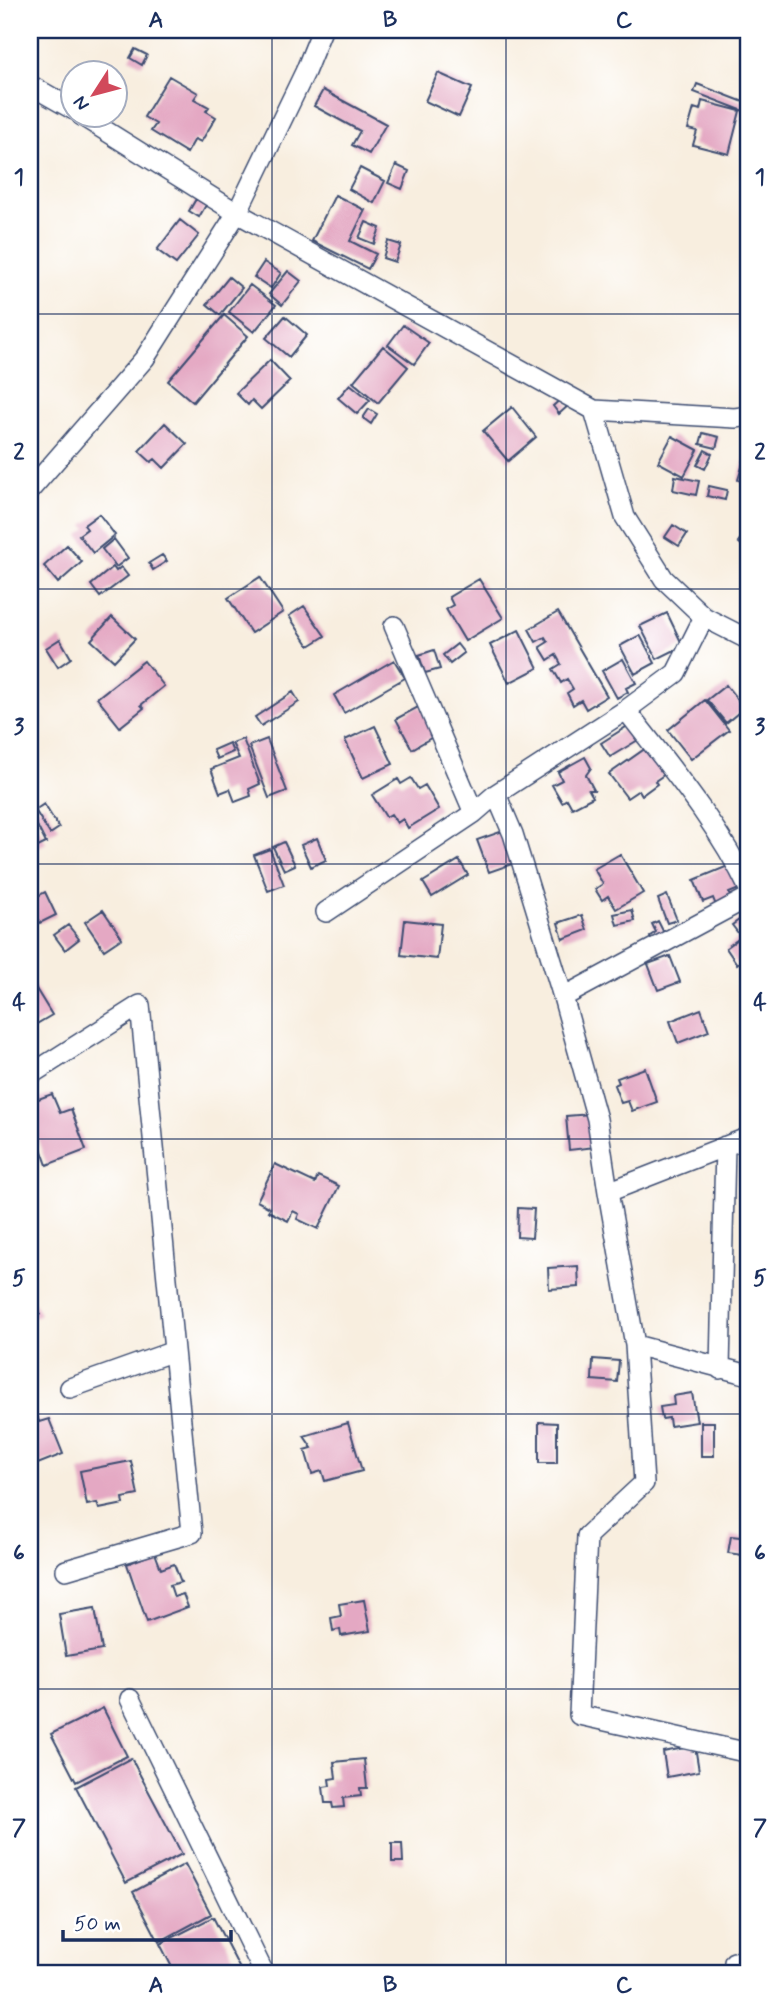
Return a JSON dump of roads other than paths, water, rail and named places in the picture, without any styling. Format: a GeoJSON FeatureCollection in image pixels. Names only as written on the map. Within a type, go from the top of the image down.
{"type":"FeatureCollection","features":[{"type":"Feature","properties":{"kind":"street"},"geometry":{"type":"LineString","coordinates":[[30,490],[145,358],[237,213],[305,72],[322,30]]}},
{"type":"Feature","properties":{"kind":"street"},"geometry":{"type":"LineString","coordinates":[[30,85],[60,102]]}},
{"type":"Feature","properties":{"kind":"street"},"geometry":{"type":"LineString","coordinates":[[104,130],[237,213],[594,410],[734,418],[749,416]]}},
{"type":"Feature","properties":{"kind":"street"},"geometry":{"type":"LineString","coordinates":[[594,410],[625,517],[664,579],[704,617],[749,640]]}},
{"type":"Feature","properties":{"kind":"street"},"geometry":{"type":"LineString","coordinates":[[326,912],[474,813],[496,794],[626,710],[676,673],[704,617]]}},
{"type":"Feature","properties":{"kind":"street"},"geometry":{"type":"LineString","coordinates":[[394,626],[474,813]]}},
{"type":"Feature","properties":{"kind":"street"},"geometry":{"type":"LineString","coordinates":[[626,710],[707,818],[738,866],[749,889]]}},
{"type":"Feature","properties":{"kind":"street"},"geometry":{"type":"LineString","coordinates":[[496,794],[513,834],[564,997],[597,1119],[635,1345],[644,1483],[587,1536],[579,1715],[749,1753]]}},
{"type":"Feature","properties":{"kind":"street"},"geometry":{"type":"LineString","coordinates":[[564,997],[749,897]]}},
{"type":"Feature","properties":{"kind":"street"},"geometry":{"type":"LineString","coordinates":[[30,1075],[140,1005],[192,1533],[66,1570]]}},
{"type":"Feature","properties":{"kind":"street"},"geometry":{"type":"LineString","coordinates":[[608,1192],[749,1137]]}},
{"type":"Feature","properties":{"kind":"street"},"geometry":{"type":"LineString","coordinates":[[720,1369],[724,1146]]}},
{"type":"Feature","properties":{"kind":"street"},"geometry":{"type":"LineString","coordinates":[[635,1345],[749,1376]]}},
{"type":"Feature","properties":{"kind":"street"},"geometry":{"type":"LineString","coordinates":[[69,1388],[174,1351]]}},
{"type":"Feature","properties":{"kind":"street"},"geometry":{"type":"LineString","coordinates":[[130,1699],[264,1973]]}}]}
